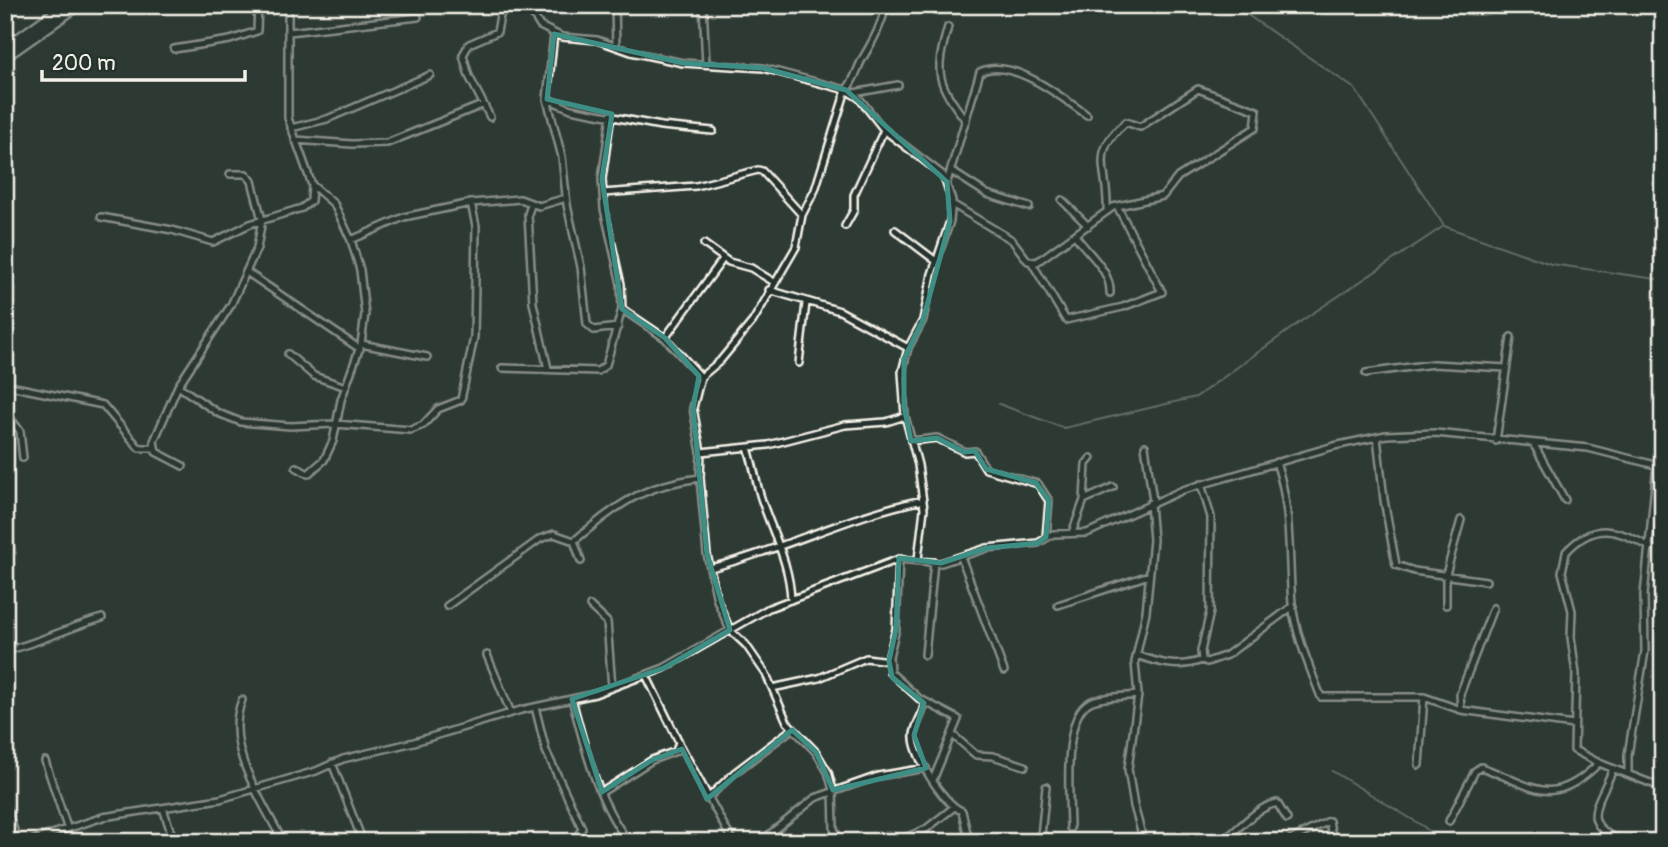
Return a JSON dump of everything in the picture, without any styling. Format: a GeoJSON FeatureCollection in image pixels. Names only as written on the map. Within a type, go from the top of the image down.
{"type":"FeatureCollection","features":[{"type":"Feature","properties":{"kind":"main road"},"geometry":{"type":"LineString","coordinates":[[5,47],[65,5]]}},
{"type":"Feature","properties":{"kind":"main road"},"geometry":{"type":"LineString","coordinates":[[5,57],[79,5]]}},
{"type":"Feature","properties":{"kind":"street"},"geometry":{"type":"LineString","coordinates":[[174,49],[230,40],[257,31],[258,5]]}},
{"type":"Feature","properties":{"kind":"street"},"geometry":{"type":"LineString","coordinates":[[288,5],[288,105],[291,128],[313,186],[334,204],[351,240],[364,296],[365,328],[335,424],[333,441],[324,460],[308,474],[296,467]]}},
{"type":"Feature","properties":{"kind":"street"},"geometry":{"type":"LineString","coordinates":[[490,117],[482,105],[463,55],[469,44],[497,32],[502,5]]}},
{"type":"Feature","properties":{"kind":"street"},"geometry":{"type":"LineString","coordinates":[[527,5],[540,26],[554,34],[670,60],[763,68],[854,93],[884,130],[935,166],[947,182],[952,204],[945,238],[936,261],[923,320],[908,348],[902,372],[905,416],[923,500],[918,559]]}},
{"type":"Feature","properties":{"kind":"street"},"geometry":{"type":"LineString","coordinates":[[615,5],[616,47]]}},
{"type":"Feature","properties":{"kind":"street"},"geometry":{"type":"LineString","coordinates":[[703,5],[706,64]]}},
{"type":"Feature","properties":{"kind":"street"},"geometry":{"type":"LineString","coordinates":[[839,842],[834,829],[834,790],[828,772],[816,752],[792,729],[772,688],[746,645],[730,630],[715,594],[699,478],[701,453],[693,408],[701,377],[720,361],[753,321],[796,247],[802,215],[815,190],[846,90],[855,79],[864,55],[873,44],[886,5]]}},
{"type":"Feature","properties":{"kind":"street"},"geometry":{"type":"LineString","coordinates":[[289,32],[418,17]]}},
{"type":"Feature","properties":{"kind":"street"},"geometry":{"type":"LineString","coordinates":[[948,27],[938,72],[948,99],[966,121]]}},
{"type":"Feature","properties":{"kind":"street"},"geometry":{"type":"LineString","coordinates":[[554,34],[548,99],[562,157],[566,198],[581,267],[587,324],[594,330],[618,327]]}},
{"type":"Feature","properties":{"kind":"street"},"geometry":{"type":"LineString","coordinates":[[947,182],[980,72],[992,66],[1010,69],[1050,89],[1087,115]]}},
{"type":"Feature","properties":{"kind":"street"},"geometry":{"type":"LineString","coordinates":[[291,128],[327,118],[430,75]]}},
{"type":"Feature","properties":{"kind":"street"},"geometry":{"type":"LineString","coordinates":[[854,93],[898,85]]}},
{"type":"Feature","properties":{"kind":"street"},"geometry":{"type":"LineString","coordinates":[[1031,263],[1107,211],[1117,206],[1163,196],[1178,177],[1255,128],[1257,111],[1198,89],[1140,127],[1126,122],[1109,137],[1102,152],[1107,211]]}},
{"type":"Feature","properties":{"kind":"street"},"geometry":{"type":"LineString","coordinates":[[548,99],[571,108],[661,125],[713,131]]}},
{"type":"Feature","properties":{"kind":"street"},"geometry":{"type":"LineString","coordinates":[[295,140],[352,144],[387,143],[482,105]]}},
{"type":"Feature","properties":{"kind":"street"},"geometry":{"type":"LineString","coordinates":[[502,368],[601,370],[622,309],[621,284],[603,192],[611,115]]}},
{"type":"Feature","properties":{"kind":"street"},"geometry":{"type":"LineString","coordinates":[[845,226],[854,210],[854,195],[884,130]]}},
{"type":"Feature","properties":{"kind":"street"},"geometry":{"type":"LineString","coordinates":[[603,192],[696,186],[758,170],[762,171],[802,215]]}},
{"type":"Feature","properties":{"kind":"street"},"geometry":{"type":"LineString","coordinates":[[951,172],[987,194],[1028,207]]}},
{"type":"Feature","properties":{"kind":"street"},"geometry":{"type":"LineString","coordinates":[[153,448],[178,386],[248,274],[262,220],[249,176],[230,174]]}},
{"type":"Feature","properties":{"kind":"street"},"geometry":{"type":"LineString","coordinates":[[101,217],[172,230],[213,242],[262,220],[308,204],[313,186]]}},
{"type":"Feature","properties":{"kind":"street"},"geometry":{"type":"LineString","coordinates":[[351,240],[404,217],[471,203],[520,199],[531,205],[566,198]]}},
{"type":"Feature","properties":{"kind":"street"},"geometry":{"type":"LineString","coordinates":[[1062,200],[1088,226]]}},
{"type":"Feature","properties":{"kind":"street"},"geometry":{"type":"LineString","coordinates":[[178,386],[218,413],[241,422],[290,426],[335,424],[411,430],[423,425],[438,409],[463,398],[474,337],[476,226],[471,203]]}},
{"type":"Feature","properties":{"kind":"street"},"geometry":{"type":"LineString","coordinates":[[952,204],[1012,240],[1031,263],[1066,320],[1123,307],[1161,292],[1117,206]]}},
{"type":"Feature","properties":{"kind":"street"},"geometry":{"type":"LineString","coordinates":[[531,205],[528,214],[531,290],[548,369]]}},
{"type":"Feature","properties":{"kind":"street"},"geometry":{"type":"LineString","coordinates":[[895,230],[936,261]]}},
{"type":"Feature","properties":{"kind":"street"},"geometry":{"type":"LineString","coordinates":[[1075,235],[1103,270],[1109,281],[1110,293]]}},
{"type":"Feature","properties":{"kind":"street"},"geometry":{"type":"LineString","coordinates":[[705,244],[723,259],[751,268],[774,282]]}},
{"type":"Feature","properties":{"kind":"street"},"geometry":{"type":"LineString","coordinates":[[665,338],[723,259]]}},
{"type":"Feature","properties":{"kind":"street"},"geometry":{"type":"LineString","coordinates":[[248,274],[360,347],[428,357]]}},
{"type":"Feature","properties":{"kind":"street"},"geometry":{"type":"LineString","coordinates":[[769,290],[837,310],[908,348]]}},
{"type":"Feature","properties":{"kind":"street"},"geometry":{"type":"LineString","coordinates":[[799,363],[806,303]]}},
{"type":"Feature","properties":{"kind":"street"},"geometry":{"type":"LineString","coordinates":[[622,309],[665,338],[701,377]]}},
{"type":"Feature","properties":{"kind":"street"},"geometry":{"type":"LineString","coordinates":[[1496,441],[1511,337]]}},
{"type":"Feature","properties":{"kind":"street"},"geometry":{"type":"LineString","coordinates":[[288,354],[314,376],[346,387]]}},
{"type":"Feature","properties":{"kind":"street"},"geometry":{"type":"LineString","coordinates":[[1366,373],[1433,364],[1506,368]]}},
{"type":"Feature","properties":{"kind":"street"},"geometry":{"type":"LineString","coordinates":[[5,385],[103,405],[139,447],[153,448],[183,466]]}},
{"type":"Feature","properties":{"kind":"street"},"geometry":{"type":"LineString","coordinates":[[5,411],[20,431],[23,458]]}},
{"type":"Feature","properties":{"kind":"street"},"geometry":{"type":"LineString","coordinates":[[701,453],[748,448],[845,425],[886,422],[905,416]]}},
{"type":"Feature","properties":{"kind":"street"},"geometry":{"type":"LineString","coordinates":[[28,842],[66,827],[103,817],[220,799],[511,713],[612,688],[646,676],[791,600],[899,559],[934,562],[987,548],[1038,543],[1045,537],[1087,533],[1151,502],[1276,462],[1377,437],[1435,433],[1588,448],[1660,466],[1644,595],[1645,651],[1628,755],[1628,774]]}},
{"type":"Feature","properties":{"kind":"street"},"geometry":{"type":"LineString","coordinates":[[1377,437],[1386,514],[1396,565],[1414,571],[1486,581]]}},
{"type":"Feature","properties":{"kind":"street"},"geometry":{"type":"LineString","coordinates":[[911,441],[939,438],[965,452],[975,451],[986,469],[1038,484],[1049,501],[1045,537]]}},
{"type":"Feature","properties":{"kind":"street"},"geometry":{"type":"LineString","coordinates":[[1533,443],[1565,500]]}},
{"type":"Feature","properties":{"kind":"street"},"geometry":{"type":"LineString","coordinates":[[1144,842],[1128,769],[1138,695],[1136,654],[1149,575],[1153,527],[1145,446]]}},
{"type":"Feature","properties":{"kind":"street"},"geometry":{"type":"LineString","coordinates":[[748,448],[791,579],[791,600]]}},
{"type":"Feature","properties":{"kind":"street"},"geometry":{"type":"LineString","coordinates":[[1072,533],[1084,500],[1086,464],[1091,458]]}},
{"type":"Feature","properties":{"kind":"street"},"geometry":{"type":"LineString","coordinates":[[1276,462],[1285,487],[1288,510],[1293,606],[1321,697],[1424,696],[1461,710],[1574,725]]}},
{"type":"Feature","properties":{"kind":"street"},"geometry":{"type":"LineString","coordinates":[[574,541],[600,518],[635,495],[653,487],[699,478]]}},
{"type":"Feature","properties":{"kind":"street"},"geometry":{"type":"LineString","coordinates":[[1201,484],[1211,517],[1210,612],[1200,651],[1202,660]]}},
{"type":"Feature","properties":{"kind":"street"},"geometry":{"type":"LineString","coordinates":[[1084,500],[1113,487]]}},
{"type":"Feature","properties":{"kind":"street"},"geometry":{"type":"LineString","coordinates":[[710,568],[780,549],[825,528],[923,500]]}},
{"type":"Feature","properties":{"kind":"street"},"geometry":{"type":"LineString","coordinates":[[1446,605],[1446,574],[1461,520]]}},
{"type":"Feature","properties":{"kind":"street"},"geometry":{"type":"LineString","coordinates":[[1650,547],[1616,531],[1604,531],[1580,539],[1566,552],[1562,572],[1572,611],[1571,637],[1576,674],[1574,750],[1613,769],[1663,788]]}},
{"type":"Feature","properties":{"kind":"street"},"geometry":{"type":"LineString","coordinates":[[447,606],[540,539],[554,534],[574,541]]}},
{"type":"Feature","properties":{"kind":"street"},"geometry":{"type":"LineString","coordinates":[[574,541],[581,561]]}},
{"type":"Feature","properties":{"kind":"street"},"geometry":{"type":"LineString","coordinates":[[961,557],[1004,671]]}},
{"type":"Feature","properties":{"kind":"street"},"geometry":{"type":"LineString","coordinates":[[899,559],[896,629],[889,662],[892,677],[922,700],[958,719],[954,736],[933,780]]}},
{"type":"Feature","properties":{"kind":"street"},"geometry":{"type":"LineString","coordinates":[[925,655],[934,562]]}},
{"type":"Feature","properties":{"kind":"street"},"geometry":{"type":"LineString","coordinates":[[1058,605],[1149,575]]}},
{"type":"Feature","properties":{"kind":"street"},"geometry":{"type":"LineString","coordinates":[[590,606],[607,622],[612,688]]}},
{"type":"Feature","properties":{"kind":"street"},"geometry":{"type":"LineString","coordinates":[[1136,654],[1167,665],[1187,665],[1202,660],[1207,662],[1227,655],[1293,606]]}},
{"type":"Feature","properties":{"kind":"street"},"geometry":{"type":"LineString","coordinates":[[1461,710],[1460,694],[1493,608]]}},
{"type":"Feature","properties":{"kind":"street"},"geometry":{"type":"LineString","coordinates":[[5,651],[37,643],[74,626],[102,618]]}},
{"type":"Feature","properties":{"kind":"street"},"geometry":{"type":"LineString","coordinates":[[487,655],[511,713]]}},
{"type":"Feature","properties":{"kind":"street"},"geometry":{"type":"LineString","coordinates":[[772,688],[819,678],[866,657],[889,662]]}},
{"type":"Feature","properties":{"kind":"street"},"geometry":{"type":"LineString","coordinates":[[646,676],[708,799],[733,842]]}},
{"type":"Feature","properties":{"kind":"street"},"geometry":{"type":"LineString","coordinates":[[1070,828],[1067,768],[1082,707],[1091,701],[1138,695]]}},
{"type":"Feature","properties":{"kind":"street"},"geometry":{"type":"LineString","coordinates":[[1419,765],[1424,696]]}},
{"type":"Feature","properties":{"kind":"street"},"geometry":{"type":"LineString","coordinates":[[242,699],[238,711],[238,745],[255,787],[283,842]]}},
{"type":"Feature","properties":{"kind":"street"},"geometry":{"type":"LineString","coordinates":[[572,699],[601,792],[629,842]]}},
{"type":"Feature","properties":{"kind":"street"},"geometry":{"type":"LineString","coordinates":[[922,700],[924,709],[914,735],[926,768],[953,808],[962,811],[968,837],[973,842]]}},
{"type":"Feature","properties":{"kind":"street"},"geometry":{"type":"LineString","coordinates":[[535,707],[546,751],[582,828],[575,842]]}},
{"type":"Feature","properties":{"kind":"street"},"geometry":{"type":"LineString","coordinates":[[708,799],[734,773],[792,729]]}},
{"type":"Feature","properties":{"kind":"street"},"geometry":{"type":"LineString","coordinates":[[954,736],[976,755],[993,756],[1025,766]]}},
{"type":"Feature","properties":{"kind":"street"},"geometry":{"type":"LineString","coordinates":[[601,792],[643,765],[676,751],[679,742]]}},
{"type":"Feature","properties":{"kind":"street"},"geometry":{"type":"LineString","coordinates":[[45,761],[66,827]]}},
{"type":"Feature","properties":{"kind":"street"},"geometry":{"type":"LineString","coordinates":[[1448,821],[1475,771],[1481,767],[1528,789],[1542,792],[1581,781],[1599,763]]}},
{"type":"Feature","properties":{"kind":"street"},"geometry":{"type":"LineString","coordinates":[[332,764],[363,842]]}},
{"type":"Feature","properties":{"kind":"street"},"geometry":{"type":"LineString","coordinates":[[760,842],[815,798],[878,776],[926,768]]}},
{"type":"Feature","properties":{"kind":"street"},"geometry":{"type":"LineString","coordinates":[[1613,769],[1595,813],[1595,825],[1599,831],[1624,842]]}},
{"type":"Feature","properties":{"kind":"street"},"geometry":{"type":"LineString","coordinates":[[1024,842],[1041,836],[1046,787]]}},
{"type":"Feature","properties":{"kind":"street"},"geometry":{"type":"LineString","coordinates":[[1220,842],[1242,827],[1263,806],[1277,803],[1287,818]]}},
{"type":"Feature","properties":{"kind":"street"},"geometry":{"type":"LineString","coordinates":[[5,804],[18,842]]}},
{"type":"Feature","properties":{"kind":"street"},"geometry":{"type":"LineString","coordinates":[[163,808],[174,842]]}},
{"type":"Feature","properties":{"kind":"street"},"geometry":{"type":"LineString","coordinates":[[895,842],[926,829],[953,808]]}},
{"type":"Feature","properties":{"kind":"street"},"geometry":{"type":"LineString","coordinates":[[1286,842],[1329,821],[1333,842]]}},
{"type":"Feature","properties":{"kind":"street"},"geometry":{"type":"LineString","coordinates":[[45,835],[51,842]]}},
{"type":"Feature","properties":{"kind":"highlighted area"},"geometry":{"type":"Polygon","coordinates":[[[554,34],[683,63],[763,68],[846,90],[947,182],[950,221],[923,320],[904,359],[904,406],[911,441],[937,438],[964,452],[975,451],[986,469],[1036,483],[1049,501],[1046,537],[1038,543],[987,548],[941,563],[899,558],[896,629],[889,661],[892,677],[924,703],[914,735],[926,768],[833,790],[816,752],[792,730],[707,799],[682,749],[652,760],[602,792],[572,699],[664,668],[730,630],[707,554],[693,408],[699,376],[665,338],[622,309],[602,179],[612,114],[547,99],[554,34]]]}},
{"type":"Feature","properties":{"kind":"waterway"},"geometry":{"type":"LineString","coordinates":[[1233,5],[1355,89],[1444,226],[1551,264],[1663,280]]}},
{"type":"Feature","properties":{"kind":"waterway"},"geometry":{"type":"LineString","coordinates":[[999,404],[1064,428],[1196,397],[1307,317],[1444,226]]}},
{"type":"Feature","properties":{"kind":"waterway"},"geometry":{"type":"LineString","coordinates":[[5,499],[16,554]]}},
{"type":"Feature","properties":{"kind":"waterway"},"geometry":{"type":"LineString","coordinates":[[1332,771],[1423,826],[1441,842]]}}]}
